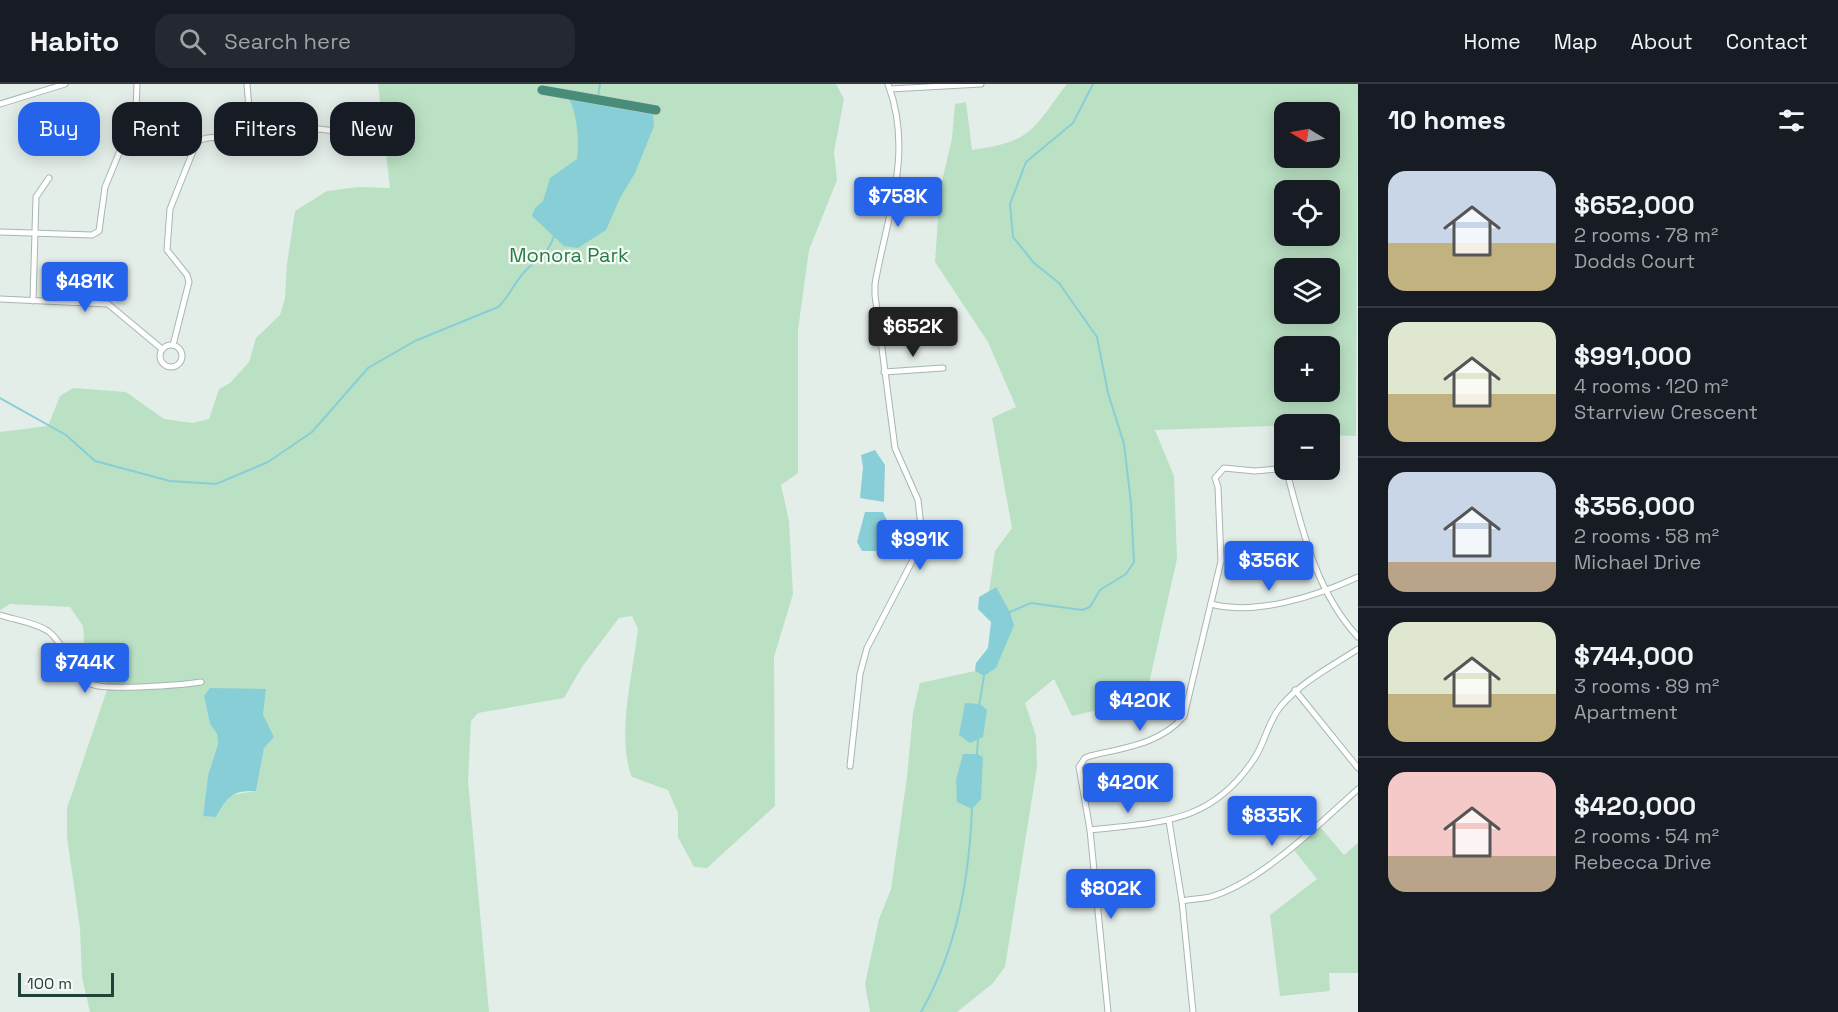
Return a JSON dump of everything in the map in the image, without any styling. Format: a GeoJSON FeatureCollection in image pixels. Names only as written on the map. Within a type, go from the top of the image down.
{"type":"FeatureCollection","features":[{"type":"Feature","properties":{"kind":"highway"},"geometry":{"type":"LineString","coordinates":[[542,90],[656,110]]}},
{"type":"Feature","properties":{"kind":"street"},"geometry":{"type":"LineString","coordinates":[[0,104],[65,84]]}},
{"type":"Feature","properties":{"kind":"street"},"geometry":{"type":"LineString","coordinates":[[0,232],[92,235],[99,231],[105,186],[136,111],[137,84]]}},
{"type":"Feature","properties":{"kind":"street"},"geometry":{"type":"LineString","coordinates":[[247,84],[248,102]]}},
{"type":"Feature","properties":{"kind":"street"},"geometry":{"type":"LineString","coordinates":[[850,766],[860,674],[867,648],[917,552],[921,526],[918,500],[895,448],[874,284],[901,149],[898,118],[889,86],[981,84]]}},
{"type":"Feature","properties":{"kind":"street"},"geometry":{"type":"LineString","coordinates":[[172,345],[189,282],[187,275],[167,248],[172,202],[197,141],[214,139]]}},
{"type":"Feature","properties":{"kind":"street"},"geometry":{"type":"LineString","coordinates":[[33,301],[36,194],[49,178]]}},
{"type":"Feature","properties":{"kind":"street"},"geometry":{"type":"LineString","coordinates":[[0,299],[108,304],[162,349]]}},
{"type":"Feature","properties":{"kind":"street"},"geometry":{"type":"LineString","coordinates":[[162,349],[172,345]]}},
{"type":"Feature","properties":{"kind":"street"},"geometry":{"type":"LineString","coordinates":[[162,349],[160,356],[163,363],[176,366],[182,354],[172,345]]}},
{"type":"Feature","properties":{"kind":"street"},"geometry":{"type":"LineString","coordinates":[[884,372],[944,368]]}},
{"type":"Feature","properties":{"kind":"street"},"geometry":{"type":"LineString","coordinates":[[1108,1012],[1090,830],[1080,764],[1085,758],[1141,743],[1175,727],[1188,704],[1221,561],[1218,487],[1215,478],[1224,468],[1255,471],[1277,469],[1288,476],[1308,545],[1326,592],[1345,623],[1358,637]]}},
{"type":"Feature","properties":{"kind":"street"},"geometry":{"type":"LineString","coordinates":[[1211,604],[1246,609],[1326,592],[1358,577]]}},
{"type":"Feature","properties":{"kind":"street"},"geometry":{"type":"LineString","coordinates":[[0,615],[48,631],[82,677],[91,684],[101,687],[156,687],[201,682]]}},
{"type":"Feature","properties":{"kind":"street"},"geometry":{"type":"LineString","coordinates":[[1090,830],[1169,821],[1194,813],[1230,790],[1256,758],[1279,708],[1295,690],[1358,650]]}},
{"type":"Feature","properties":{"kind":"street"},"geometry":{"type":"LineString","coordinates":[[1295,690],[1358,768]]}},
{"type":"Feature","properties":{"kind":"street"},"geometry":{"type":"LineString","coordinates":[[1182,901],[1211,897],[1261,870],[1298,843],[1358,789]]}},
{"type":"Feature","properties":{"kind":"street"},"geometry":{"type":"LineString","coordinates":[[1169,821],[1182,901],[1193,1012]]}},
{"type":"Feature","properties":{"kind":"green space","name":"Monora Park"},"geometry":{"type":"Polygon","coordinates":[[[378,84],[836,84],[844,99],[834,152],[837,180],[809,250],[798,330],[798,473],[781,485],[789,521],[793,594],[774,657],[775,806],[707,868],[694,867],[678,837],[678,813],[668,790],[632,777],[627,761],[625,743],[627,704],[638,629],[632,616],[619,618],[582,667],[564,698],[478,713],[471,721],[468,780],[489,1012],[90,1012],[82,977],[80,928],[67,837],[67,808],[109,684],[86,671],[83,626],[70,607],[10,604],[0,610],[0,432],[48,426],[60,396],[73,388],[126,392],[164,419],[193,423],[209,419],[219,389],[230,383],[249,362],[256,338],[280,315],[285,298],[287,264],[295,211],[327,191],[359,187],[390,188],[386,156],[415,156],[415,102],[380,102],[378,84]],[[204,696],[210,724],[217,734],[218,744],[208,775],[203,815],[216,817],[230,795],[256,791],[264,747],[274,737],[263,714],[204,696]]]}},
{"type":"Feature","properties":{"kind":"green space"},"geometry":{"type":"Polygon","coordinates":[[[1067,84],[1358,84],[1356,436],[1340,435],[1340,414],[1274,414],[1274,426],[1155,430],[1174,476],[1177,559],[1149,683],[1128,703],[1072,716],[1054,679],[1025,703],[1036,736],[1037,767],[1005,967],[992,984],[957,1012],[870,1012],[865,984],[879,919],[891,889],[907,777],[913,713],[920,683],[975,671],[984,676],[1013,621],[995,587],[989,592],[995,551],[1012,528],[992,418],[1016,407],[988,342],[935,262],[940,190],[952,138],[955,104],[966,102],[972,150],[1007,143],[1019,138],[1037,123],[1067,84]]]}},
{"type":"Feature","properties":{"kind":"green space"},"geometry":{"type":"Polygon","coordinates":[[[1320,827],[1344,855],[1358,843],[1358,973],[1329,973],[1330,991],[1280,996],[1270,915],[1317,879],[1294,850],[1320,827]]]}},
{"type":"Feature","properties":{"kind":"water"},"geometry":{"type":"Polygon","coordinates":[[[568,98],[653,113],[654,126],[635,173],[620,198],[606,230],[578,248],[564,246],[532,216],[535,208],[543,201],[550,178],[577,159],[576,119],[568,98]]]}},
{"type":"Feature","properties":{"kind":"water"},"geometry":{"type":"Polygon","coordinates":[[[875,450],[885,465],[884,502],[860,498],[863,467],[861,455],[875,450]]]}},
{"type":"Feature","properties":{"kind":"water"},"geometry":{"type":"Polygon","coordinates":[[[865,512],[883,512],[892,531],[889,551],[862,551],[857,542],[865,512]]]}},
{"type":"Feature","properties":{"kind":"water"},"geometry":{"type":"Polygon","coordinates":[[[996,587],[1010,612],[1014,625],[996,668],[984,676],[975,671],[976,663],[988,648],[991,622],[978,609],[979,597],[996,587]]]}},
{"type":"Feature","properties":{"kind":"water"},"geometry":{"type":"Polygon","coordinates":[[[210,688],[266,689],[263,714],[274,737],[264,748],[256,791],[241,792],[231,796],[216,817],[203,816],[208,775],[218,744],[217,734],[210,724],[204,696],[210,688]]]}},
{"type":"Feature","properties":{"kind":"water"},"geometry":{"type":"Polygon","coordinates":[[[965,703],[980,704],[987,710],[983,737],[970,743],[959,735],[965,703]]]}},
{"type":"Feature","properties":{"kind":"water"},"geometry":{"type":"Polygon","coordinates":[[[963,754],[977,754],[983,757],[981,799],[972,809],[957,802],[956,780],[963,754]]]}},
{"type":"Feature","properties":{"kind":"waterway"},"geometry":{"type":"LineString","coordinates":[[598,97],[600,84]]}},
{"type":"Feature","properties":{"kind":"waterway"},"geometry":{"type":"LineString","coordinates":[[1010,612],[1031,603],[1082,610],[1090,607],[1100,590],[1126,574],[1134,562],[1131,503],[1124,444],[1108,393],[1097,337],[1059,283],[1034,263],[1013,237],[1010,204],[1026,162],[1073,123],[1093,84]]}},
{"type":"Feature","properties":{"kind":"waterway"},"geometry":{"type":"LineString","coordinates":[[0,398],[66,435],[95,461],[170,481],[216,484],[268,462],[312,432],[368,368],[415,341],[498,307],[518,280],[548,249],[554,236]]}},
{"type":"Feature","properties":{"kind":"waterway"},"geometry":{"type":"LineString","coordinates":[[979,706],[984,676]]}},
{"type":"Feature","properties":{"kind":"waterway"},"geometry":{"type":"LineString","coordinates":[[977,754],[978,739]]}},
{"type":"Feature","properties":{"kind":"waterway"},"geometry":{"type":"LineString","coordinates":[[921,1012],[944,964],[959,914],[968,862],[972,809]]}}]}
